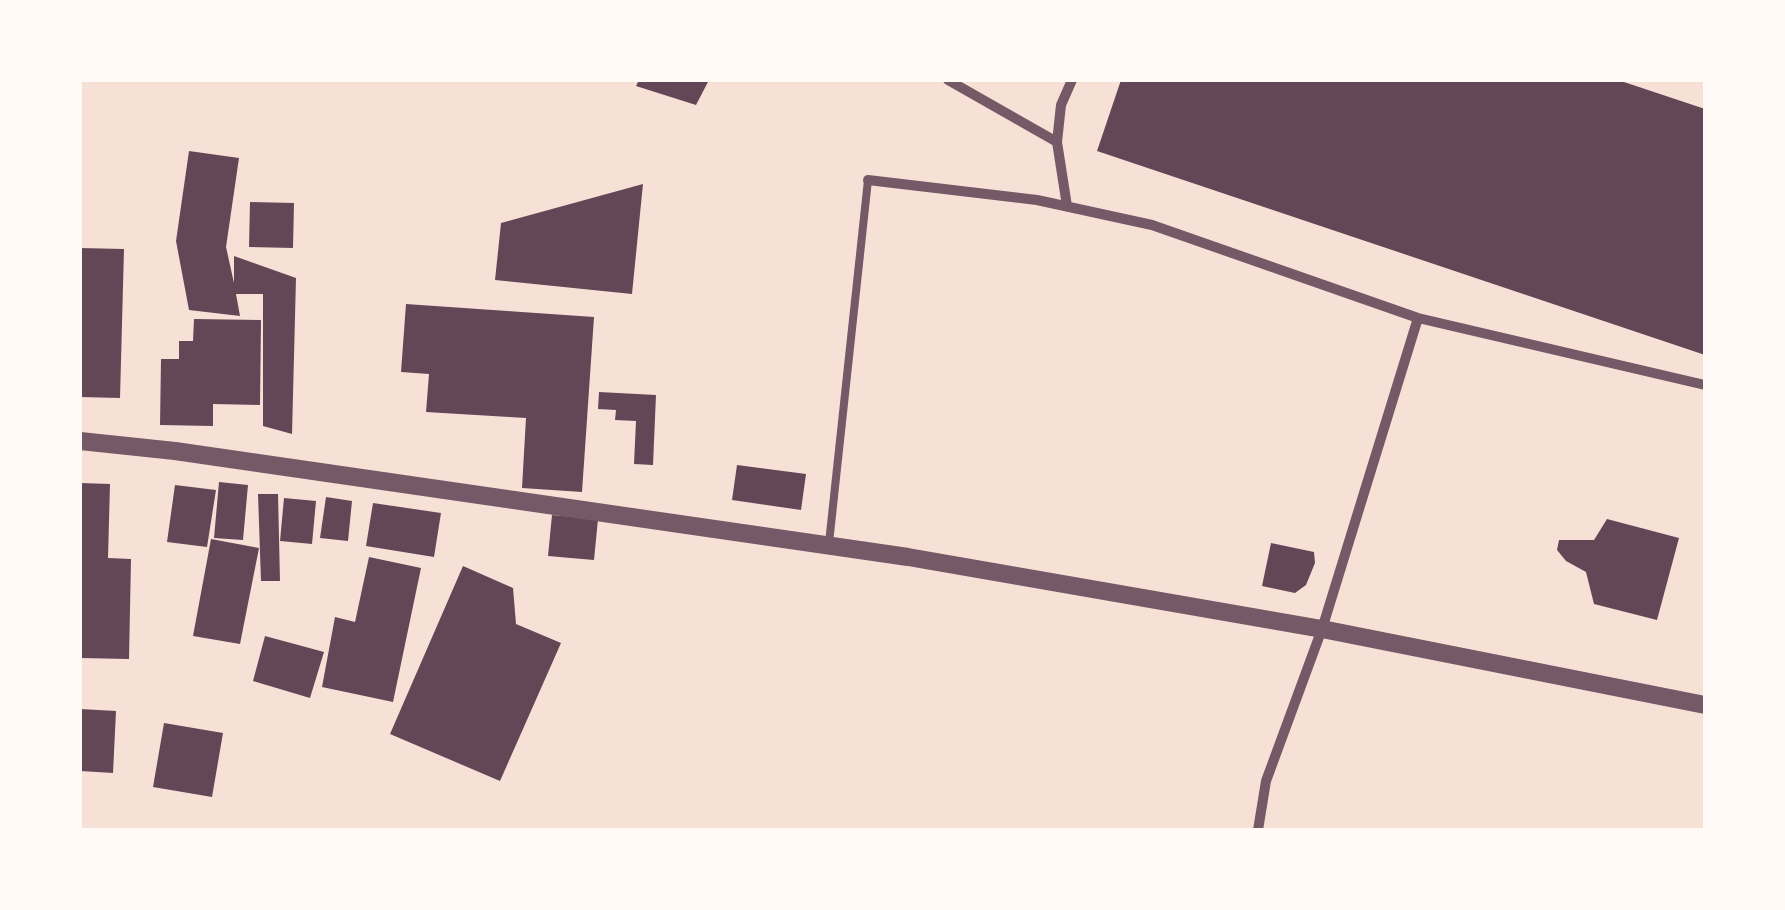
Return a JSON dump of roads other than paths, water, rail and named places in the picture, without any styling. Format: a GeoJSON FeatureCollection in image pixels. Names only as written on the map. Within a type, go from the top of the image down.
{"type":"FeatureCollection","features":[{"type":"Feature","properties":{"kind":"street"},"geometry":{"type":"LineString","coordinates":[[948,80],[1057,142]]}},
{"type":"Feature","properties":{"kind":"street"},"geometry":{"type":"LineString","coordinates":[[1067,206],[1057,142],[1061,105],[1072,80]]}},
{"type":"Feature","properties":{"kind":"street"},"geometry":{"type":"LineString","coordinates":[[868,180],[1067,206],[1152,225],[1418,318],[1705,386]]}},
{"type":"Feature","properties":{"kind":"street"},"geometry":{"type":"LineString","coordinates":[[1258,830],[1266,781],[1322,629],[1418,318]]}},
{"type":"Feature","properties":{"kind":"street"},"geometry":{"type":"LineString","coordinates":[[80,441],[176,451],[829,545],[1322,629],[1705,705]]}},
{"type":"Feature","properties":{"kind":"lane"},"geometry":{"type":"LineString","coordinates":[[829,545],[868,180]]}}]}
